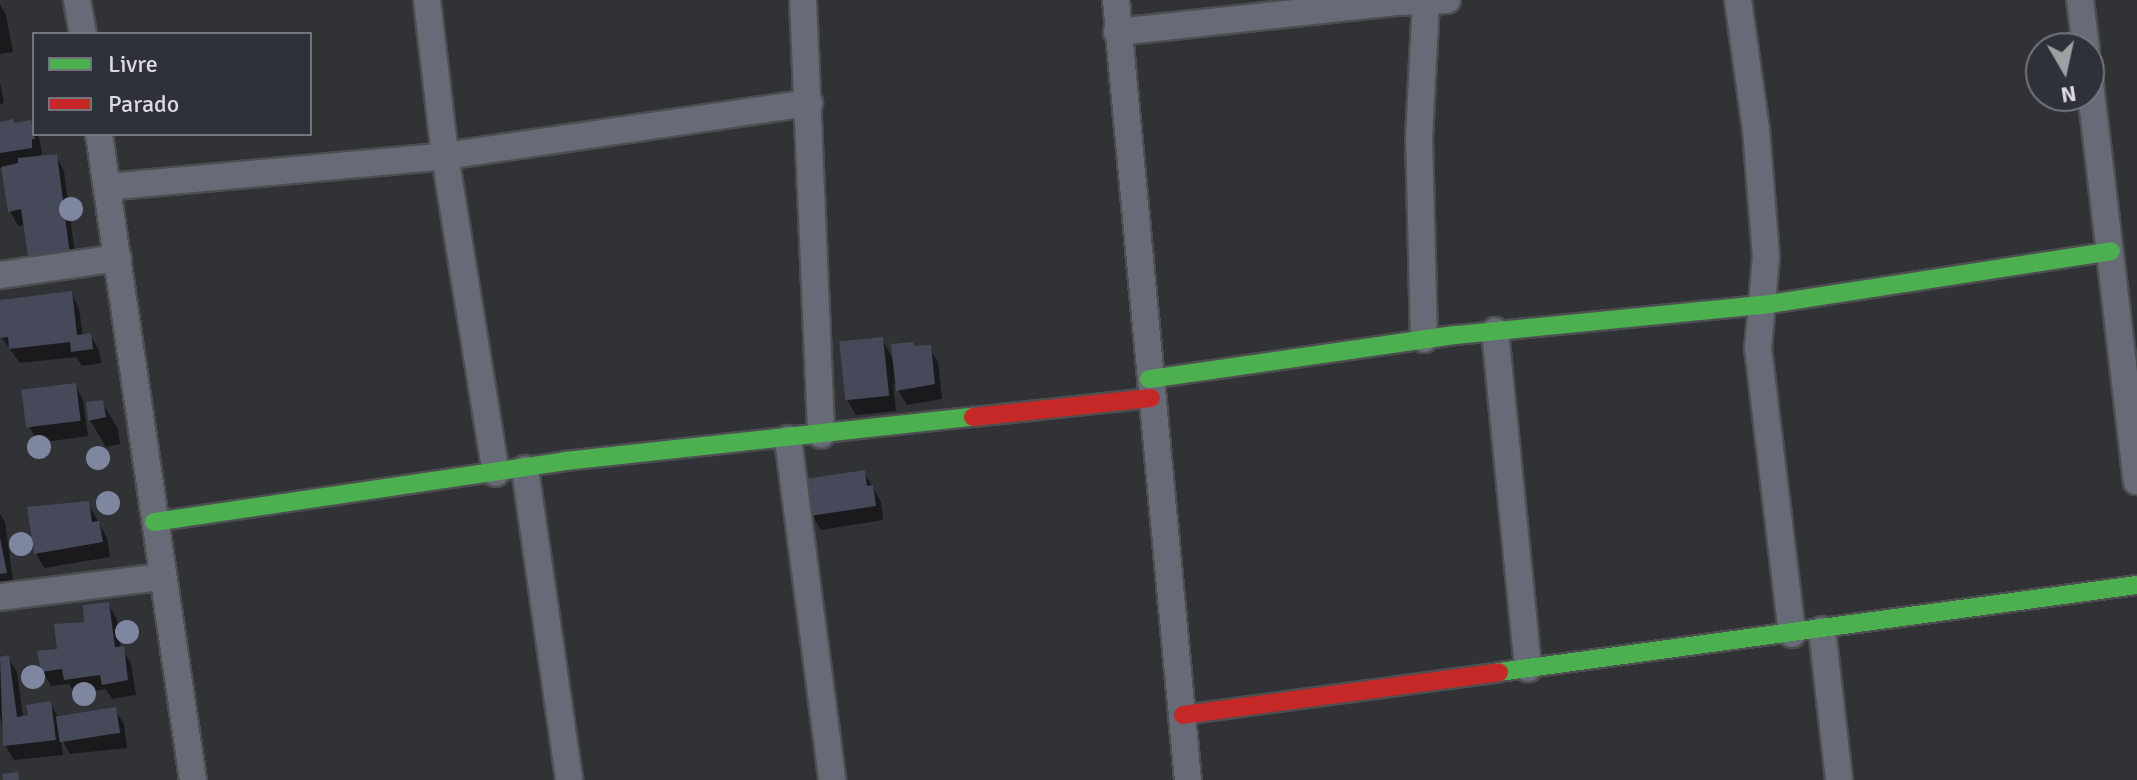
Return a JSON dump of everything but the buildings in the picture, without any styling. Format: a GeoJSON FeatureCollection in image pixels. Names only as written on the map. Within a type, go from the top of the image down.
{"type":"FeatureCollection","features":[{"type":"Feature","properties":{"kind":"street"},"geometry":{"type":"LineString","coordinates":[[77,0],[83,32]]}},
{"type":"Feature","properties":{"kind":"street"},"geometry":{"type":"LineString","coordinates":[[427,0],[445,156],[496,473]]}},
{"type":"Feature","properties":{"kind":"street"},"geometry":{"type":"LineString","coordinates":[[803,0],[821,435]]}},
{"type":"Feature","properties":{"kind":"street"},"geometry":{"type":"LineString","coordinates":[[1116,0],[1188,780]]}},
{"type":"Feature","properties":{"kind":"street"},"geometry":{"type":"LineString","coordinates":[[1738,0],[1766,257],[1758,332],[1760,369],[1792,634]]}},
{"type":"Feature","properties":{"kind":"street"},"geometry":{"type":"LineString","coordinates":[[2080,0],[2084,32]]}},
{"type":"Feature","properties":{"kind":"street"},"geometry":{"type":"LineString","coordinates":[[1117,32],[1398,1],[1437,1],[1419,139],[1424,339]]}},
{"type":"Feature","properties":{"kind":"street"},"geometry":{"type":"LineString","coordinates":[[107,187],[445,156],[809,103]]}},
{"type":"Feature","properties":{"kind":"street"},"geometry":{"type":"LineString","coordinates":[[2094,112],[2137,481]]}},
{"type":"Feature","properties":{"kind":"street"},"geometry":{"type":"LineString","coordinates":[[99,136],[161,577],[193,780]]}},
{"type":"Feature","properties":{"kind":"street"},"geometry":{"type":"LineString","coordinates":[[154,522],[565,461],[821,435],[1150,388],[1424,339],[1763,305],[2111,251]]}},
{"type":"Feature","properties":{"kind":"street"},"geometry":{"type":"LineString","coordinates":[[0,275],[118,258]]}},
{"type":"Feature","properties":{"kind":"street"},"geometry":{"type":"LineString","coordinates":[[1495,331],[1528,668]]}},
{"type":"Feature","properties":{"kind":"street"},"geometry":{"type":"LineString","coordinates":[[788,439],[832,780]]}},
{"type":"Feature","properties":{"kind":"street"},"geometry":{"type":"LineString","coordinates":[[525,469],[569,780]]}},
{"type":"Feature","properties":{"kind":"street"},"geometry":{"type":"LineString","coordinates":[[0,597],[161,577]]}},
{"type":"Feature","properties":{"kind":"street"},"geometry":{"type":"LineString","coordinates":[[1183,715],[2137,585]]}},
{"type":"Feature","properties":{"kind":"street"},"geometry":{"type":"LineString","coordinates":[[1822,630],[1839,780]]}},
{"type":"Feature","properties":{"kind":"traffic: fast"},"geometry":{"type":"LineString","coordinates":[[1149,379],[1456,335],[1763,305],[2111,251]]}},
{"type":"Feature","properties":{"kind":"traffic: fast"},"geometry":{"type":"LineString","coordinates":[[154,522],[565,461],[973,417]]}},
{"type":"Feature","properties":{"kind":"traffic: fast"},"geometry":{"type":"LineString","coordinates":[[1499,672],[2137,585]]}},
{"type":"Feature","properties":{"kind":"traffic: jam"},"geometry":{"type":"LineString","coordinates":[[973,417],[1151,398]]}},
{"type":"Feature","properties":{"kind":"traffic: jam"},"geometry":{"type":"LineString","coordinates":[[1183,715],[1499,672]]}}]}
